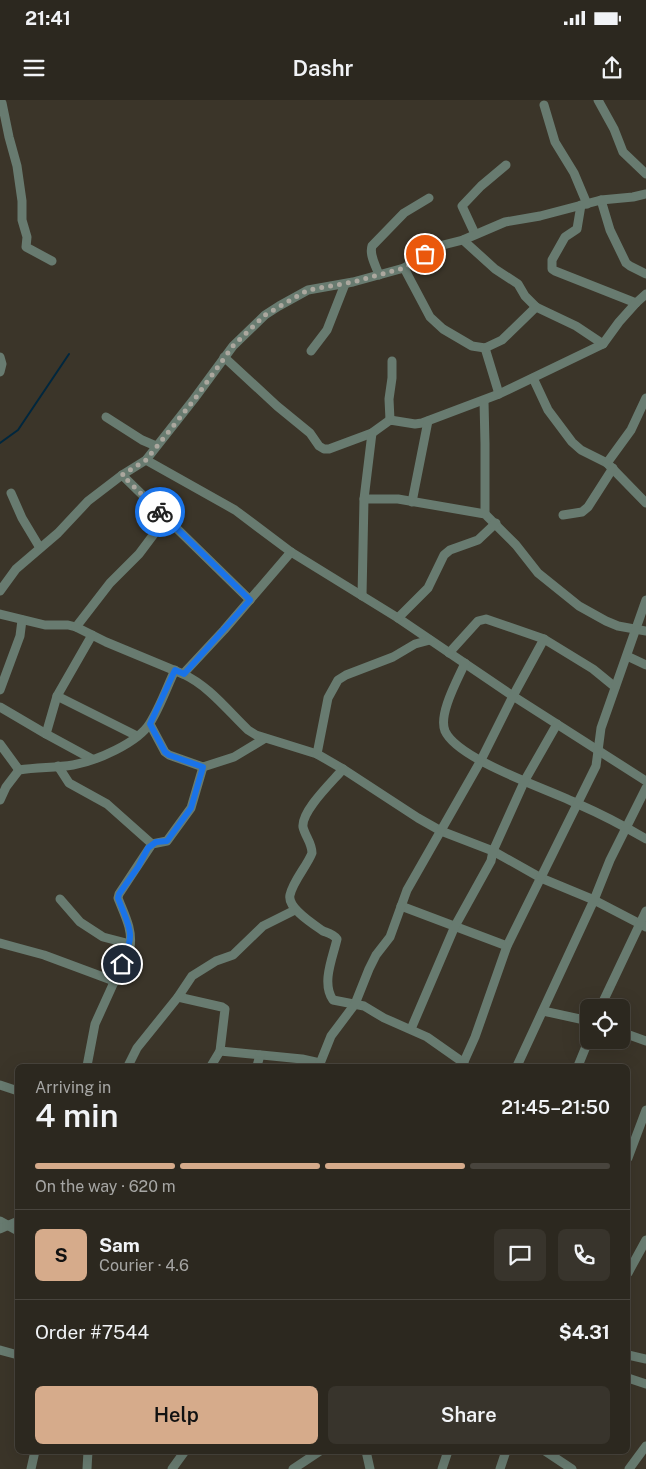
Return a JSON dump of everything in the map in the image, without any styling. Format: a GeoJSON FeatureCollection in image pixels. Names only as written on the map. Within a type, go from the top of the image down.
{"type":"FeatureCollection","features":[{"type":"Feature","properties":{"kind":"street"},"geometry":{"type":"LineString","coordinates":[[598,100],[614,129],[623,152],[646,174]]}},
{"type":"Feature","properties":{"kind":"street"},"geometry":{"type":"LineString","coordinates":[[4,102],[8,137],[18,166],[22,220],[27,237],[26,247],[52,261]]}},
{"type":"Feature","properties":{"kind":"street"},"geometry":{"type":"LineString","coordinates":[[544,105],[558,149],[574,173],[584,204],[577,229],[566,237],[552,260],[552,269],[636,303]]}},
{"type":"Feature","properties":{"kind":"street"},"geometry":{"type":"LineString","coordinates":[[475,234],[462,206],[506,164]]}},
{"type":"Feature","properties":{"kind":"street"},"geometry":{"type":"LineString","coordinates":[[0,591],[16,569],[88,502],[122,475],[146,460],[242,336],[265,315],[279,306],[308,290],[345,284],[404,268],[439,246],[463,240],[505,222],[540,216],[601,200],[646,194]]}},
{"type":"Feature","properties":{"kind":"street"},"geometry":{"type":"LineString","coordinates":[[379,275],[372,255],[372,246],[404,213],[429,198]]}},
{"type":"Feature","properties":{"kind":"street"},"geometry":{"type":"LineString","coordinates":[[601,200],[610,230],[626,263],[646,274]]}},
{"type":"Feature","properties":{"kind":"street"},"geometry":{"type":"LineString","coordinates":[[463,240],[495,270],[518,284],[525,296],[536,307],[576,326],[603,344]]}},
{"type":"Feature","properties":{"kind":"street"},"geometry":{"type":"LineString","coordinates":[[404,268],[430,318],[436,324],[472,346],[486,348],[502,340],[536,307]]}},
{"type":"Feature","properties":{"kind":"street"},"geometry":{"type":"LineString","coordinates":[[311,351],[327,330],[345,284]]}},
{"type":"Feature","properties":{"kind":"street"},"geometry":{"type":"LineString","coordinates":[[224,358],[310,433],[319,446],[328,449],[372,433],[390,420],[415,424],[484,401],[603,344],[636,303],[646,294]]}},
{"type":"Feature","properties":{"kind":"street"},"geometry":{"type":"LineString","coordinates":[[486,348],[499,394]]}},
{"type":"Feature","properties":{"kind":"street"},"geometry":{"type":"LineString","coordinates":[[0,358],[2,360],[0,372]]}},
{"type":"Feature","properties":{"kind":"street"},"geometry":{"type":"LineString","coordinates":[[390,420],[389,399],[392,361]]}},
{"type":"Feature","properties":{"kind":"street"},"geometry":{"type":"LineString","coordinates":[[533,378],[548,410],[572,442],[581,450],[610,465],[646,502]]}},
{"type":"Feature","properties":{"kind":"street"},"geometry":{"type":"LineString","coordinates":[[563,515],[582,512],[588,507],[631,430],[646,398]]}},
{"type":"Feature","properties":{"kind":"street"},"geometry":{"type":"LineString","coordinates":[[484,401],[486,444],[485,514]]}},
{"type":"Feature","properties":{"kind":"street"},"geometry":{"type":"LineString","coordinates":[[106,417],[142,440],[156,446]]}},
{"type":"Feature","properties":{"kind":"street"},"geometry":{"type":"LineString","coordinates":[[412,502],[428,421]]}},
{"type":"Feature","properties":{"kind":"street"},"geometry":{"type":"LineString","coordinates":[[362,596],[364,499],[372,433]]}},
{"type":"Feature","properties":{"kind":"street"},"geometry":{"type":"LineString","coordinates":[[146,460],[235,510],[291,552],[398,618],[513,696],[646,781]]}},
{"type":"Feature","properties":{"kind":"street"},"geometry":{"type":"LineString","coordinates":[[122,475],[250,600]]}},
{"type":"Feature","properties":{"kind":"street"},"geometry":{"type":"LineString","coordinates":[[11,493],[22,518],[40,548]]}},
{"type":"Feature","properties":{"kind":"street"},"geometry":{"type":"LineString","coordinates":[[364,499],[390,498],[485,514],[496,523],[538,573],[579,606],[618,626],[642,630]]}},
{"type":"Feature","properties":{"kind":"street"},"geometry":{"type":"LineString","coordinates":[[76,627],[110,583],[139,554],[166,518]]}},
{"type":"Feature","properties":{"kind":"street"},"geometry":{"type":"LineString","coordinates":[[398,618],[428,588],[444,555],[450,550],[478,540],[496,523]]}},
{"type":"Feature","properties":{"kind":"street"},"geometry":{"type":"LineString","coordinates":[[0,800],[19,770],[73,765],[116,750],[138,736],[150,724],[179,672],[250,600],[291,552]]}},
{"type":"Feature","properties":{"kind":"street"},"geometry":{"type":"LineString","coordinates":[[343,769],[304,818],[304,828],[312,848],[312,853],[290,893],[290,901],[295,910],[337,939],[328,975],[328,985],[332,1000],[364,1006],[384,1018],[427,1037],[463,1064],[475,1037],[507,946],[596,766],[600,734],[627,656],[642,630],[646,600]]}},
{"type":"Feature","properties":{"kind":"street"},"geometry":{"type":"LineString","coordinates":[[0,614],[45,625],[76,627],[106,642],[194,679],[248,730],[264,739],[317,754],[441,831],[493,851],[541,878],[594,900],[643,926]]}},
{"type":"Feature","properties":{"kind":"street"},"geometry":{"type":"LineString","coordinates":[[449,653],[478,621],[486,619],[544,639],[593,668],[615,687]]}},
{"type":"Feature","properties":{"kind":"street"},"geometry":{"type":"LineString","coordinates":[[0,690],[20,636],[22,620]]}},
{"type":"Feature","properties":{"kind":"street"},"geometry":{"type":"LineString","coordinates":[[46,734],[57,696],[92,634]]}},
{"type":"Feature","properties":{"kind":"street"},"geometry":{"type":"LineString","coordinates":[[220,1051],[319,1064],[331,1036],[355,1004],[372,962],[390,937],[410,884],[480,762],[544,639]]}},
{"type":"Feature","properties":{"kind":"street"},"geometry":{"type":"LineString","coordinates":[[317,754],[328,698],[338,680],[346,675],[393,657],[415,644],[430,640]]}},
{"type":"Feature","properties":{"kind":"street"},"geometry":{"type":"LineString","coordinates":[[627,656],[646,665]]}},
{"type":"Feature","properties":{"kind":"street"},"geometry":{"type":"LineString","coordinates":[[465,663],[447,705],[444,721],[445,731],[452,741],[480,762],[578,803],[646,839]]}},
{"type":"Feature","properties":{"kind":"street"},"geometry":{"type":"LineString","coordinates":[[57,696],[138,736]]}},
{"type":"Feature","properties":{"kind":"street"},"geometry":{"type":"LineString","coordinates":[[0,706],[92,759]]}},
{"type":"Feature","properties":{"kind":"street"},"geometry":{"type":"LineString","coordinates":[[150,724],[165,752],[203,767],[234,757],[264,739]]}},
{"type":"Feature","properties":{"kind":"street"},"geometry":{"type":"LineString","coordinates":[[411,1029],[455,926],[491,860],[493,851],[524,780],[557,724]]}},
{"type":"Feature","properties":{"kind":"street"},"geometry":{"type":"LineString","coordinates":[[0,744],[19,770]]}},
{"type":"Feature","properties":{"kind":"street"},"geometry":{"type":"LineString","coordinates":[[58,766],[69,783],[107,804],[152,844]]}},
{"type":"Feature","properties":{"kind":"street"},"geometry":{"type":"LineString","coordinates":[[87,1064],[95,1024],[130,944],[131,932],[118,898],[119,894],[152,844],[167,841],[191,808],[203,767]]}},
{"type":"Feature","properties":{"kind":"street"},"geometry":{"type":"LineString","coordinates":[[518,1064],[594,900],[610,860],[646,788]]}},
{"type":"Feature","properties":{"kind":"street"},"geometry":{"type":"LineString","coordinates":[[60,899],[80,922],[103,937],[130,944]]}},
{"type":"Feature","properties":{"kind":"street"},"geometry":{"type":"LineString","coordinates":[[401,906],[507,946]]}},
{"type":"Feature","properties":{"kind":"street"},"geometry":{"type":"LineString","coordinates":[[129,1064],[137,1048],[178,997],[192,976],[216,961],[233,955],[263,926],[295,910]]}},
{"type":"Feature","properties":{"kind":"street"},"geometry":{"type":"LineString","coordinates":[[605,999],[643,926],[646,911]]}},
{"type":"Feature","properties":{"kind":"street"},"geometry":{"type":"LineString","coordinates":[[0,943],[44,955],[114,981]]}},
{"type":"Feature","properties":{"kind":"street"},"geometry":{"type":"LineString","coordinates":[[178,997],[225,1009],[220,1051],[212,1064]]}},
{"type":"Feature","properties":{"kind":"street"},"geometry":{"type":"LineString","coordinates":[[542,1011],[580,1019]]}},
{"type":"Feature","properties":{"kind":"street"},"geometry":{"type":"LineString","coordinates":[[630,1035],[646,1041]]}},
{"type":"Feature","properties":{"kind":"street"},"geometry":{"type":"LineString","coordinates":[[579,1064],[585,1049]]}},
{"type":"Feature","properties":{"kind":"street"},"geometry":{"type":"LineString","coordinates":[[258,1064],[260,1055]]}},
{"type":"Feature","properties":{"kind":"street"},"geometry":{"type":"LineString","coordinates":[[0,1085],[15,1090]]}},
{"type":"Feature","properties":{"kind":"street"},"geometry":{"type":"LineString","coordinates":[[630,1153],[646,1110]]}},
{"type":"Feature","properties":{"kind":"street"},"geometry":{"type":"LineString","coordinates":[[2,1225],[15,1222]]}},
{"type":"Feature","properties":{"kind":"street"},"geometry":{"type":"LineString","coordinates":[[2,1225],[15,1230]]}},
{"type":"Feature","properties":{"kind":"street"},"geometry":{"type":"LineString","coordinates":[[630,1269],[646,1240]]}},
{"type":"Feature","properties":{"kind":"street"},"geometry":{"type":"LineString","coordinates":[[0,1350],[15,1354]]}},
{"type":"Feature","properties":{"kind":"street"},"geometry":{"type":"LineString","coordinates":[[630,1355],[646,1358]]}},
{"type":"Feature","properties":{"kind":"street"},"geometry":{"type":"LineString","coordinates":[[630,1379],[646,1384]]}},
{"type":"Feature","properties":{"kind":"street"},"geometry":{"type":"LineString","coordinates":[[629,1469],[646,1446]]}},
{"type":"Feature","properties":{"kind":"street"},"geometry":{"type":"LineString","coordinates":[[30,1469],[34,1454]]}},
{"type":"Feature","properties":{"kind":"street"},"geometry":{"type":"LineString","coordinates":[[87,1469],[88,1454]]}},
{"type":"Feature","properties":{"kind":"street"},"geometry":{"type":"LineString","coordinates":[[172,1469],[183,1454]]}},
{"type":"Feature","properties":{"kind":"street"},"geometry":{"type":"LineString","coordinates":[[293,1469],[315,1454]]}},
{"type":"Feature","properties":{"kind":"street"},"geometry":{"type":"LineString","coordinates":[[367,1454],[370,1469]]}},
{"type":"Feature","properties":{"kind":"street"},"geometry":{"type":"LineString","coordinates":[[442,1469],[447,1454]]}},
{"type":"Feature","properties":{"kind":"street"},"geometry":{"type":"LineString","coordinates":[[500,1469],[505,1454]]}},
{"type":"Feature","properties":{"kind":"street"},"geometry":{"type":"LineString","coordinates":[[550,1454],[572,1469]]}},
{"type":"Feature","properties":{"kind":"waterway"},"geometry":{"type":"LineString","coordinates":[[0,443],[18,430],[69,354]]}},
{"type":"Feature","properties":{"kind":"way so far"},"geometry":{"type":"LineString","coordinates":[[160,512],[122,475],[146,460],[242,336],[265,315],[308,290],[353,282],[404,268],[425,254]]}},
{"type":"Feature","properties":{"kind":"route"},"geometry":{"type":"LineString","coordinates":[[122,964],[130,946],[131,932],[118,898],[119,894],[138,867],[148,848],[156,842],[167,841],[191,808],[203,767],[165,752],[150,724],[175,670],[184,674],[250,600],[160,512]]}}]}
